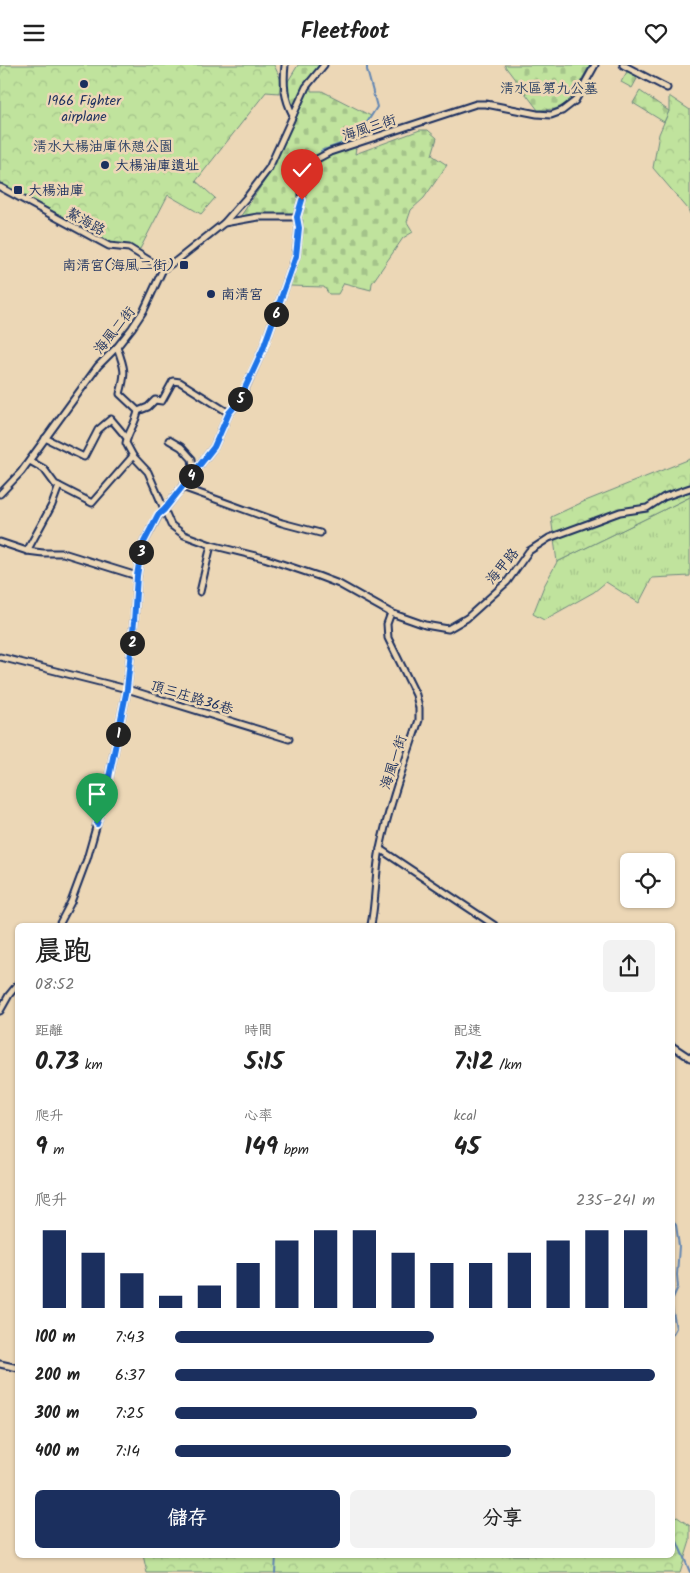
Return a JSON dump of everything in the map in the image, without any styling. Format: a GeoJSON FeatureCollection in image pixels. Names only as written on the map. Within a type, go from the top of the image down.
{"type":"FeatureCollection","features":[{"type":"Feature","properties":{"kind":"street"},"geometry":{"type":"LineString","coordinates":[[285,65],[284,91],[287,104],[293,115]]}},
{"type":"Feature","properties":{"kind":"street"},"geometry":{"type":"LineString","coordinates":[[163,269],[224,223],[248,197],[269,168],[306,87],[324,65]]}},
{"type":"Feature","properties":{"kind":"street","name":"海風三街"},"geometry":{"type":"LineString","coordinates":[[60,923],[72,902],[106,792],[127,689],[137,576],[144,542],[158,515],[214,447],[229,413],[239,401],[263,349],[296,256],[299,228],[297,217],[302,200],[304,177],[309,166],[330,152],[476,104],[551,115],[562,111],[575,101],[595,65]]}},
{"type":"Feature","properties":{"kind":"street"},"geometry":{"type":"LineString","coordinates":[[623,65],[667,88]]}},
{"type":"Feature","properties":{"kind":"street","name":"鰲海路"},"geometry":{"type":"LineString","coordinates":[[0,187],[110,246],[129,248],[163,269]]}},
{"type":"Feature","properties":{"kind":"street"},"geometry":{"type":"LineString","coordinates":[[224,223],[258,217],[297,217]]}},
{"type":"Feature","properties":{"kind":"street","name":"海風二街"},"geometry":{"type":"LineString","coordinates":[[0,494],[30,461],[98,366],[117,347],[144,309],[163,269]]}},
{"type":"Feature","properties":{"kind":"street"},"geometry":{"type":"LineString","coordinates":[[117,347],[124,366],[125,375],[120,394],[138,411]]}},
{"type":"Feature","properties":{"kind":"street"},"geometry":{"type":"LineString","coordinates":[[138,411],[148,407],[155,400],[162,401],[173,381],[180,381],[229,413]]}},
{"type":"Feature","properties":{"kind":"street"},"geometry":{"type":"LineString","coordinates":[[138,411],[137,419],[126,443],[132,456],[148,472],[171,525],[184,535],[211,545],[264,559],[332,581],[391,613]]}},
{"type":"Feature","properties":{"kind":"street"},"geometry":{"type":"LineString","coordinates":[[45,438],[84,457],[98,430],[111,419],[127,439]]}},
{"type":"Feature","properties":{"kind":"street"},"geometry":{"type":"LineString","coordinates":[[169,440],[181,447],[192,459],[194,473]]}},
{"type":"Feature","properties":{"kind":"street"},"geometry":{"type":"LineString","coordinates":[[30,461],[44,469],[59,486],[92,503],[132,456]]}},
{"type":"Feature","properties":{"kind":"street"},"geometry":{"type":"LineString","coordinates":[[27,551],[52,505],[59,486]]}},
{"type":"Feature","properties":{"kind":"street"},"geometry":{"type":"LineString","coordinates":[[182,487],[282,523],[320,533]]}},
{"type":"Feature","properties":{"kind":"street","name":"海甲路"},"geometry":{"type":"LineString","coordinates":[[391,613],[425,625],[448,629],[467,618],[507,582],[529,551],[549,538],[620,512],[647,508],[664,497],[690,487]]}},
{"type":"Feature","properties":{"kind":"street"},"geometry":{"type":"LineString","coordinates":[[0,542],[27,551],[63,553],[137,576]]}},
{"type":"Feature","properties":{"kind":"street"},"geometry":{"type":"LineString","coordinates":[[200,593],[211,545]]}},
{"type":"Feature","properties":{"kind":"street","name":"海風一街"},"geometry":{"type":"LineString","coordinates":[[371,923],[380,849],[394,797],[419,720],[416,695],[388,638],[387,624],[391,613]]}},
{"type":"Feature","properties":{"kind":"street","name":"頂三庄路36巷"},"geometry":{"type":"LineString","coordinates":[[0,657],[127,689],[289,739]]}},
{"type":"Feature","properties":{"kind":"street"},"geometry":{"type":"LineString","coordinates":[[380,849],[491,923]]}},
{"type":"Feature","properties":{"kind":"street"},"geometry":{"type":"LineString","coordinates":[[0,1011],[15,989]]}},
{"type":"Feature","properties":{"kind":"street"},"geometry":{"type":"LineString","coordinates":[[675,1048],[690,1058]]}},
{"type":"Feature","properties":{"kind":"street"},"geometry":{"type":"LineString","coordinates":[[0,1364],[15,1368]]}},
{"type":"Feature","properties":{"kind":"green space","name":"清水大楊油庫休憩公園"},"geometry":{"type":"Polygon","coordinates":[[[0,65],[274,65],[281,80],[279,93],[266,92],[196,181],[215,198],[201,214],[168,195],[140,249],[113,243],[0,183],[0,65]]]}},
{"type":"Feature","properties":{"kind":"green space"},"geometry":{"type":"Polygon","coordinates":[[[298,65],[322,65],[311,78],[311,91],[322,91],[371,116],[357,141],[355,154],[420,130],[428,130],[437,138],[432,155],[447,165],[424,198],[411,210],[407,222],[413,232],[403,238],[372,283],[371,290],[344,283],[338,294],[329,294],[324,287],[290,286],[297,262],[303,220],[293,218],[236,223],[272,170],[291,126],[286,103],[287,83],[298,65]]]}},
{"type":"Feature","properties":{"kind":"green space","name":"清水區第九公墓"},"geometry":{"type":"Polygon","coordinates":[[[504,65],[590,65],[568,103],[555,109],[538,110],[504,65]]]}},
{"type":"Feature","properties":{"kind":"green space"},"geometry":{"type":"Polygon","coordinates":[[[628,70],[638,77],[632,88],[621,82],[628,70]]]}},
{"type":"Feature","properties":{"kind":"green space"},"geometry":{"type":"Polygon","coordinates":[[[640,91],[669,111],[664,122],[633,103],[640,91]]]}},
{"type":"Feature","properties":{"kind":"green space"},"geometry":{"type":"Polygon","coordinates":[[[669,96],[690,110],[690,214],[688,209],[653,168],[659,134],[669,111],[669,96]]]}},
{"type":"Feature","properties":{"kind":"green space"},"geometry":{"type":"Polygon","coordinates":[[[690,459],[690,497],[557,562],[551,517],[583,502],[690,459]]]}},
{"type":"Feature","properties":{"kind":"green space"},"geometry":{"type":"Polygon","coordinates":[[[690,497],[690,576],[652,578],[639,603],[606,582],[594,592],[544,620],[533,614],[544,586],[557,562],[690,497]]]}},
{"type":"Feature","properties":{"kind":"green space"},"geometry":{"type":"Polygon","coordinates":[[[675,1515],[690,1526],[690,1541],[680,1573],[147,1573],[144,1558],[675,1558],[675,1515]]]}},
{"type":"Feature","properties":{"kind":"waterway"},"geometry":{"type":"LineString","coordinates":[[321,151],[357,138],[377,107],[367,65]]}},
{"type":"Feature","properties":{"kind":"waterway"},"geometry":{"type":"LineString","coordinates":[[675,1224],[679,1246],[678,1287],[675,1294]]}},
{"type":"Feature","properties":{"kind":"waterway"},"geometry":{"type":"LineString","coordinates":[[675,1323],[675,1330]]}},
{"type":"Feature","properties":{"kind":"waterway"},"geometry":{"type":"LineString","coordinates":[[675,1537],[690,1572]]}},
{"type":"Feature","properties":{"kind":"waterway"},"geometry":{"type":"LineString","coordinates":[[275,1573],[276,1558]]}},
{"type":"Feature","properties":{"kind":"place","name":"1966 Fighter airplane"},"geometry":{"type":"Point","coordinates":[84,84]}},
{"type":"Feature","properties":{"kind":"place","name":"大楊油庫遺址"},"geometry":{"type":"Point","coordinates":[105,165]}},
{"type":"Feature","properties":{"kind":"place","name":"大楊油庫"},"geometry":{"type":"Point","coordinates":[18,190]}},
{"type":"Feature","properties":{"kind":"place","name":"南清宮(海風二街)"},"geometry":{"type":"Point","coordinates":[184,265]}},
{"type":"Feature","properties":{"kind":"place","name":"南清宮"},"geometry":{"type":"Point","coordinates":[211,294]}},
{"type":"Feature","properties":{"kind":"route"},"geometry":{"type":"LineString","coordinates":[[97,824],[106,792],[127,689],[141,551],[158,515],[214,447],[229,413],[239,401],[263,349],[296,256],[299,228],[297,217],[302,200]]}}]}
